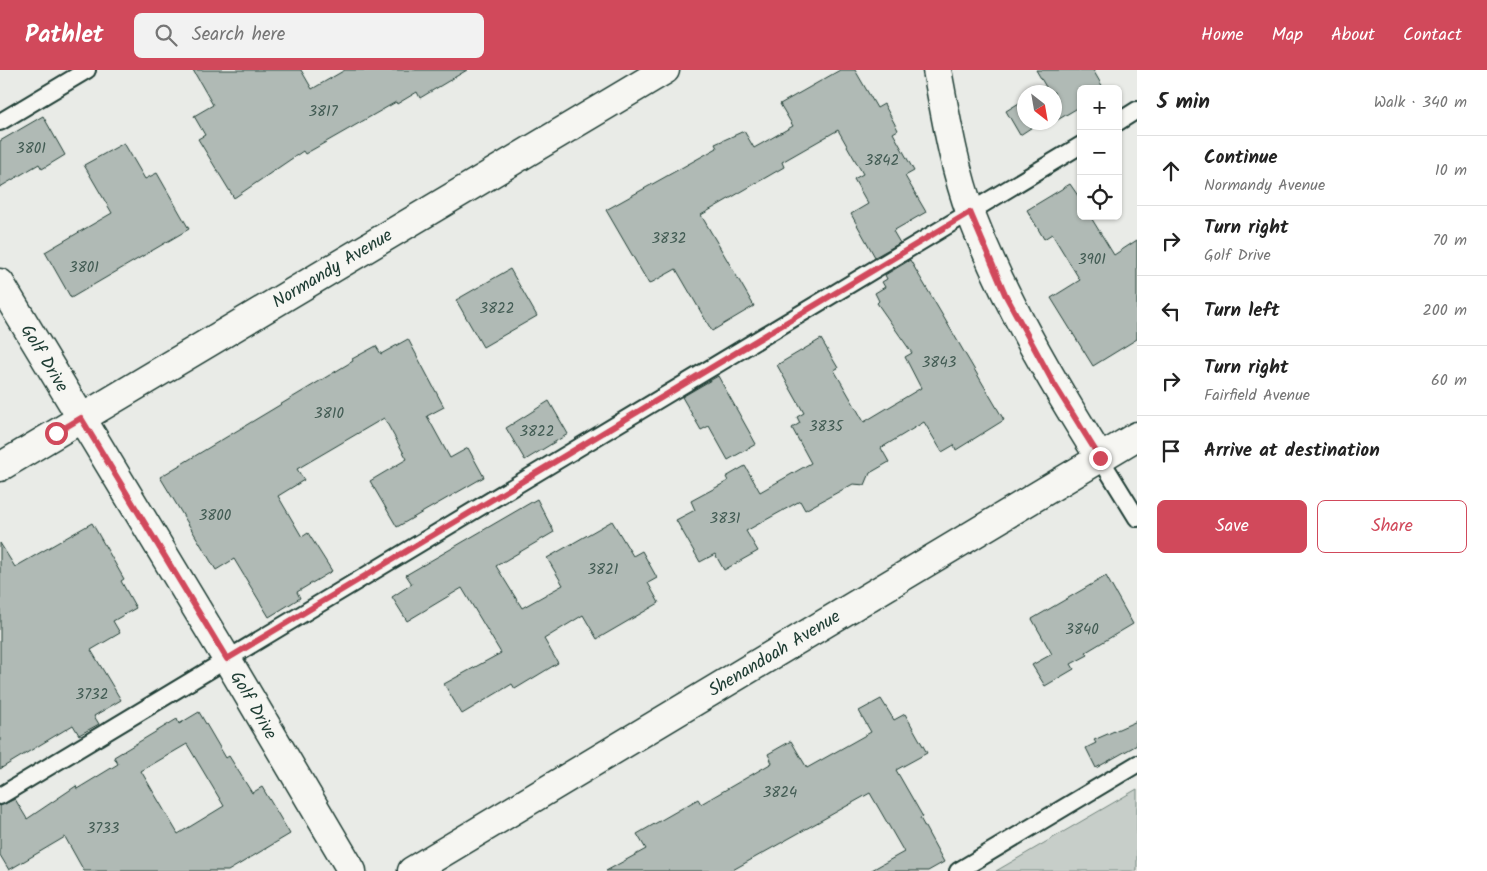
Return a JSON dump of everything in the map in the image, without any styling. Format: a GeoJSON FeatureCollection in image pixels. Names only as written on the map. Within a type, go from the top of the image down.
{"type":"FeatureCollection","features":[{"type":"Feature","properties":{"kind":"street","name":"Normandy Avenue"},"geometry":{"type":"LineString","coordinates":[[0,467],[665,70]]}},
{"type":"Feature","properties":{"kind":"street"},"geometry":{"type":"LineString","coordinates":[[937,70],[950,139],[970,212],[1005,294],[1054,384],[1100,458]]}},
{"type":"Feature","properties":{"kind":"street","name":"Golf Drive"},"geometry":{"type":"LineString","coordinates":[[0,283],[227,659],[352,871]]}},
{"type":"Feature","properties":{"kind":"street","name":"Shenandoah Avenue"},"geometry":{"type":"LineString","coordinates":[[412,871],[1137,436]]}},
{"type":"Feature","properties":{"kind":"lane"},"geometry":{"type":"LineString","coordinates":[[0,122],[87,70]]}},
{"type":"Feature","properties":{"kind":"lane"},"geometry":{"type":"LineString","coordinates":[[1122,119],[1137,110]]}},
{"type":"Feature","properties":{"kind":"lane"},"geometry":{"type":"LineString","coordinates":[[0,796],[1077,147]]}},
{"type":"Feature","properties":{"kind":"lane"},"geometry":{"type":"LineString","coordinates":[[1100,458],[1137,518]]}},
{"type":"Feature","properties":{"kind":"lane"},"geometry":{"type":"LineString","coordinates":[[958,871],[1137,764]]}},
{"type":"Feature","properties":{"kind":"shaded area"},"geometry":{"type":"Polygon","coordinates":[[[1137,789],[1137,871],[996,871],[1137,789]]]}},
{"type":"Feature","properties":{"kind":"building"},"geometry":{"type":"Polygon","coordinates":[[[193,70],[301,70],[312,89],[345,70],[467,70],[420,98],[417,92],[305,154],[303,151],[234,198],[198,139],[205,135],[194,116],[213,105],[193,70]]]}},
{"type":"Feature","properties":{"kind":"building"},"geometry":{"type":"Polygon","coordinates":[[[840,70],[855,70],[877,108],[884,104],[898,130],[893,133],[914,171],[905,176],[926,212],[893,231],[900,243],[875,257],[851,214],[868,204],[854,179],[863,174],[838,130],[782,162],[784,167],[701,215],[754,306],[712,331],[676,269],[649,284],[606,210],[717,148],[715,144],[744,131],[754,148],[793,126],[780,104],[840,70]]]}},
{"type":"Feature","properties":{"kind":"building"},"geometry":{"type":"Polygon","coordinates":[[[1036,70],[1093,70],[1102,85],[1077,85],[1077,108],[1062,117],[1062,85],[1045,85],[1036,70]]]}},
{"type":"Feature","properties":{"kind":"building"},"geometry":{"type":"Polygon","coordinates":[[[1017,104],[1017,130],[1006,111],[1017,104]]]}},
{"type":"Feature","properties":{"kind":"building"},"geometry":{"type":"Polygon","coordinates":[[[43,116],[65,155],[42,169],[39,164],[0,187],[0,141],[43,116]]]}},
{"type":"Feature","properties":{"kind":"building"},"geometry":{"type":"Polygon","coordinates":[[[1017,130],[1028,130],[1020,135],[1017,130]]]}},
{"type":"Feature","properties":{"kind":"building"},"geometry":{"type":"Polygon","coordinates":[[[124,143],[145,179],[157,173],[189,229],[71,298],[45,252],[112,213],[84,165],[124,143]]]}},
{"type":"Feature","properties":{"kind":"building"},"geometry":{"type":"Polygon","coordinates":[[[1070,184],[1077,194],[1077,220],[1092,220],[1114,255],[1137,240],[1137,339],[1093,366],[1051,298],[1080,280],[1052,234],[1044,239],[1027,210],[1070,184]]]}},
{"type":"Feature","properties":{"kind":"building"},"geometry":{"type":"Polygon","coordinates":[[[910,260],[1004,420],[956,450],[954,445],[942,452],[924,422],[881,448],[889,462],[870,473],[865,485],[853,484],[805,510],[800,501],[746,531],[758,551],[724,570],[715,554],[700,562],[676,520],[695,510],[691,501],[728,481],[726,477],[745,466],[760,492],[811,463],[792,428],[800,423],[797,417],[804,413],[777,365],[821,339],[838,368],[834,370],[864,422],[921,388],[905,357],[912,353],[877,303],[879,301],[875,293],[885,287],[882,282],[887,279],[885,275],[910,260]]]}},
{"type":"Feature","properties":{"kind":"building"},"geometry":{"type":"Polygon","coordinates":[[[510,269],[537,316],[483,347],[456,300],[510,269]]]}},
{"type":"Feature","properties":{"kind":"building"},"geometry":{"type":"Polygon","coordinates":[[[408,339],[444,407],[427,416],[450,458],[468,448],[484,477],[397,527],[370,481],[407,459],[384,418],[297,469],[304,480],[278,496],[302,537],[308,533],[332,571],[297,592],[300,598],[269,617],[234,559],[216,570],[160,477],[353,361],[352,359],[376,346],[381,354],[408,339]]]}},
{"type":"Feature","properties":{"kind":"building"},"geometry":{"type":"Polygon","coordinates":[[[718,376],[756,444],[728,460],[709,426],[701,430],[682,397],[718,376]]]}},
{"type":"Feature","properties":{"kind":"building"},"geometry":{"type":"Polygon","coordinates":[[[549,401],[568,434],[525,460],[506,428],[549,401]]]}},
{"type":"Feature","properties":{"kind":"building"},"geometry":{"type":"Polygon","coordinates":[[[537,499],[554,532],[496,566],[522,608],[563,585],[547,558],[612,521],[633,556],[642,551],[657,578],[648,583],[659,603],[597,639],[583,615],[544,639],[558,663],[515,689],[512,684],[462,714],[444,684],[501,653],[462,588],[407,621],[392,597],[412,584],[406,575],[537,499]]]}},
{"type":"Feature","properties":{"kind":"building"},"geometry":{"type":"Polygon","coordinates":[[[92,523],[124,579],[121,581],[136,608],[113,621],[120,633],[91,650],[121,700],[94,716],[99,724],[79,735],[73,725],[0,769],[0,543],[15,567],[92,523]]]}},
{"type":"Feature","properties":{"kind":"building"},"geometry":{"type":"Polygon","coordinates":[[[1106,576],[1133,624],[1086,652],[1088,655],[1071,664],[1074,669],[1045,686],[1032,665],[1052,654],[1032,619],[1106,576]]]}},
{"type":"Feature","properties":{"kind":"building"},"geometry":{"type":"Polygon","coordinates":[[[881,699],[894,720],[905,714],[927,753],[896,770],[923,817],[920,818],[944,862],[928,871],[870,871],[904,852],[870,793],[731,871],[606,871],[646,849],[637,834],[698,799],[701,804],[772,763],[768,754],[791,741],[807,768],[871,732],[859,711],[881,699]]]}},
{"type":"Feature","properties":{"kind":"building"},"geometry":{"type":"Polygon","coordinates":[[[199,712],[226,758],[229,756],[252,793],[262,787],[290,834],[228,871],[84,871],[65,837],[9,870],[0,855],[0,806],[15,799],[27,819],[76,786],[77,789],[118,764],[114,757],[177,719],[179,724],[199,712]],[[187,744],[141,771],[178,834],[224,806],[187,744]]]}},
{"type":"Feature","properties":{"kind":"building"},"geometry":{"type":"Polygon","coordinates":[[[1137,721],[1137,745],[1096,768],[1086,748],[1096,743],[1094,740],[1137,721]]]}},
{"type":"Feature","properties":{"kind":"route"},"geometry":{"type":"LineString","coordinates":[[56,433],[81,418],[227,659],[970,212],[1005,294],[1054,384],[1100,458]]}}]}
